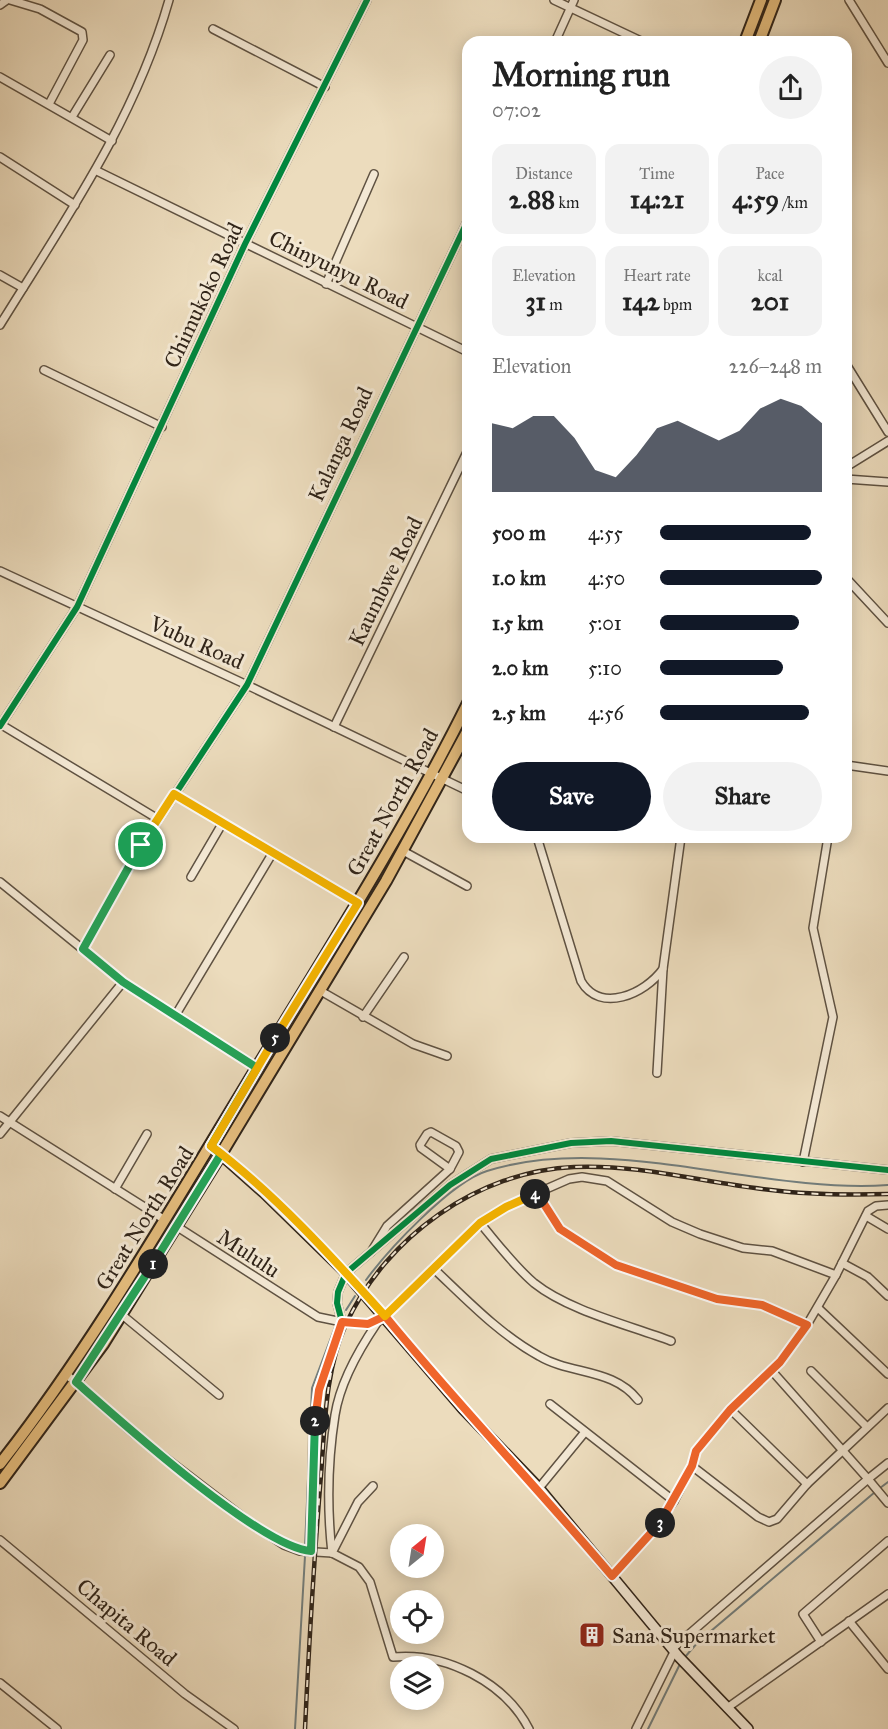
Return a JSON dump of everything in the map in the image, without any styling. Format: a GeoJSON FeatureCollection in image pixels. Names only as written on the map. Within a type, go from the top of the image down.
{"type":"FeatureCollection","features":[{"type":"Feature","properties":{"kind":"main road"},"geometry":{"type":"LineString","coordinates":[[747,36],[761,0]]}},
{"type":"Feature","properties":{"kind":"main road"},"geometry":{"type":"LineString","coordinates":[[761,36],[775,0]]}},
{"type":"Feature","properties":{"kind":"main road","name":"Great North Road"},"geometry":{"type":"LineString","coordinates":[[0,1483],[72,1379],[121,1314],[221,1154],[403,851],[438,777],[462,718]]}},
{"type":"Feature","properties":{"kind":"main road","name":"Great North Road"},"geometry":{"type":"LineString","coordinates":[[0,1464],[72,1379],[257,1068],[462,739]]}},
{"type":"Feature","properties":{"kind":"main road"},"geometry":{"type":"LineString","coordinates":[[211,1146],[346,1273],[382,1318],[463,1409],[539,1488],[677,1656],[748,1729]]}},
{"type":"Feature","properties":{"kind":"street"},"geometry":{"type":"LineString","coordinates":[[0,5],[9,0],[23,2],[82,32],[83,40],[50,104]]}},
{"type":"Feature","properties":{"kind":"street"},"geometry":{"type":"LineString","coordinates":[[0,325],[97,171],[159,37],[169,0]]}},
{"type":"Feature","properties":{"kind":"street","name":"Chimukoko Road"},"geometry":{"type":"LineString","coordinates":[[0,725],[77,608],[244,244],[367,0]]}},
{"type":"Feature","properties":{"kind":"street"},"geometry":{"type":"LineString","coordinates":[[554,0],[630,36]]}},
{"type":"Feature","properties":{"kind":"street"},"geometry":{"type":"LineString","coordinates":[[558,36],[574,0]]}},
{"type":"Feature","properties":{"kind":"street"},"geometry":{"type":"LineString","coordinates":[[849,0],[886,54],[888,63]]}},
{"type":"Feature","properties":{"kind":"street"},"geometry":{"type":"LineString","coordinates":[[213,29],[325,87]]}},
{"type":"Feature","properties":{"kind":"street"},"geometry":{"type":"LineString","coordinates":[[72,117],[110,55]]}},
{"type":"Feature","properties":{"kind":"street"},"geometry":{"type":"LineString","coordinates":[[0,76],[112,141]]}},
{"type":"Feature","properties":{"kind":"street"},"geometry":{"type":"LineString","coordinates":[[0,158],[75,205]]}},
{"type":"Feature","properties":{"kind":"street","name":"Chinyunyu Road"},"geometry":{"type":"LineString","coordinates":[[97,171],[462,349]]}},
{"type":"Feature","properties":{"kind":"street"},"geometry":{"type":"LineString","coordinates":[[326,284],[374,174]]}},
{"type":"Feature","properties":{"kind":"street","name":"Kalanga Road"},"geometry":{"type":"LineString","coordinates":[[83,949],[125,872],[247,685],[462,232]]}},
{"type":"Feature","properties":{"kind":"street"},"geometry":{"type":"LineString","coordinates":[[0,275],[23,288]]}},
{"type":"Feature","properties":{"kind":"street"},"geometry":{"type":"LineString","coordinates":[[44,370],[162,427]]}},
{"type":"Feature","properties":{"kind":"street"},"geometry":{"type":"LineString","coordinates":[[852,374],[888,432]]}},
{"type":"Feature","properties":{"kind":"street"},"geometry":{"type":"LineString","coordinates":[[852,463],[888,441]]}},
{"type":"Feature","properties":{"kind":"street","name":"Kaumbwe Road"},"geometry":{"type":"LineString","coordinates":[[334,727],[462,462]]}},
{"type":"Feature","properties":{"kind":"street"},"geometry":{"type":"LineString","coordinates":[[852,479],[888,482]]}},
{"type":"Feature","properties":{"kind":"street","name":"Vubu Road"},"geometry":{"type":"LineString","coordinates":[[0,571],[247,685],[462,788]]}},
{"type":"Feature","properties":{"kind":"street"},"geometry":{"type":"LineString","coordinates":[[852,584],[888,623]]}},
{"type":"Feature","properties":{"kind":"street"},"geometry":{"type":"LineString","coordinates":[[0,725],[158,819]]}},
{"type":"Feature","properties":{"kind":"street"},"geometry":{"type":"LineString","coordinates":[[852,766],[888,771]]}},
{"type":"Feature","properties":{"kind":"street"},"geometry":{"type":"LineString","coordinates":[[174,794],[358,903]]}},
{"type":"Feature","properties":{"kind":"street"},"geometry":{"type":"LineString","coordinates":[[191,877],[222,824]]}},
{"type":"Feature","properties":{"kind":"street"},"geometry":{"type":"LineString","coordinates":[[539,843],[581,981],[586,990],[595,996],[612,1000],[644,987],[655,980],[663,969]]}},
{"type":"Feature","properties":{"kind":"street"},"geometry":{"type":"LineString","coordinates":[[657,1073],[663,969],[680,843]]}},
{"type":"Feature","properties":{"kind":"street"},"geometry":{"type":"LineString","coordinates":[[803,1162],[833,1017],[813,927],[827,843]]}},
{"type":"Feature","properties":{"kind":"street"},"geometry":{"type":"LineString","coordinates":[[403,851],[467,886]]}},
{"type":"Feature","properties":{"kind":"street"},"geometry":{"type":"LineString","coordinates":[[175,1016],[272,854]]}},
{"type":"Feature","properties":{"kind":"street"},"geometry":{"type":"LineString","coordinates":[[0,882],[123,982],[257,1068]]}},
{"type":"Feature","properties":{"kind":"street"},"geometry":{"type":"LineString","coordinates":[[363,1017],[404,957]]}},
{"type":"Feature","properties":{"kind":"street"},"geometry":{"type":"LineString","coordinates":[[0,1134],[123,982]]}},
{"type":"Feature","properties":{"kind":"street"},"geometry":{"type":"LineString","coordinates":[[319,990],[412,1044],[447,1056]]}},
{"type":"Feature","properties":{"kind":"street"},"geometry":{"type":"LineString","coordinates":[[0,1116],[165,1220]]}},
{"type":"Feature","properties":{"kind":"street"},"geometry":{"type":"LineString","coordinates":[[370,1254],[387,1226],[450,1169],[458,1158],[459,1152],[456,1146],[436,1133],[427,1134],[420,1145],[423,1152],[450,1169]]}},
{"type":"Feature","properties":{"kind":"street"},"geometry":{"type":"LineString","coordinates":[[115,1189],[147,1134]]}},
{"type":"Feature","properties":{"kind":"street"},"geometry":{"type":"LineString","coordinates":[[311,1551],[313,1431],[319,1390],[342,1322],[337,1304],[338,1292],[346,1273],[450,1185],[491,1159],[571,1143],[611,1141],[888,1170]]}},
{"type":"Feature","properties":{"kind":"street"},"geometry":{"type":"LineString","coordinates":[[332,1553],[328,1518],[335,1414],[347,1378],[369,1335],[382,1318],[480,1223],[506,1207],[569,1179],[593,1178],[607,1181],[690,1230],[743,1248],[772,1251],[836,1275]]}},
{"type":"Feature","properties":{"kind":"street"},"geometry":{"type":"LineString","coordinates":[[537,1193],[560,1229],[616,1265],[717,1299],[762,1305],[807,1325]]}},
{"type":"Feature","properties":{"kind":"street"},"geometry":{"type":"LineString","coordinates":[[612,1576],[657,1526],[674,1501],[692,1466],[696,1451],[730,1410],[772,1371],[807,1325],[866,1216],[872,1208],[888,1205]]}},
{"type":"Feature","properties":{"kind":"street"},"geometry":{"type":"LineString","coordinates":[[866,1216],[888,1230]]}},
{"type":"Feature","properties":{"kind":"street"},"geometry":{"type":"LineString","coordinates":[[480,1223],[529,1279],[543,1289],[604,1319],[671,1341]]}},
{"type":"Feature","properties":{"kind":"street","name":"Mululu"},"geometry":{"type":"LineString","coordinates":[[176,1226],[318,1317],[368,1324],[382,1318]]}},
{"type":"Feature","properties":{"kind":"street"},"geometry":{"type":"LineString","coordinates":[[842,1263],[868,1277],[888,1296]]}},
{"type":"Feature","properties":{"kind":"street"},"geometry":{"type":"LineString","coordinates":[[433,1268],[499,1328],[540,1357],[611,1378],[631,1391],[638,1400]]}},
{"type":"Feature","properties":{"kind":"street"},"geometry":{"type":"LineString","coordinates":[[818,1308],[888,1374]]}},
{"type":"Feature","properties":{"kind":"street"},"geometry":{"type":"LineString","coordinates":[[121,1314],[219,1395]]}},
{"type":"Feature","properties":{"kind":"street"},"geometry":{"type":"LineString","coordinates":[[772,1371],[844,1449],[888,1503]]}},
{"type":"Feature","properties":{"kind":"street"},"geometry":{"type":"LineString","coordinates":[[811,1371],[867,1426]]}},
{"type":"Feature","properties":{"kind":"street"},"geometry":{"type":"LineString","coordinates":[[72,1379],[133,1433],[248,1521],[284,1545],[332,1553],[359,1567],[366,1575],[393,1657],[407,1656],[436,1660],[476,1676],[492,1685],[523,1717],[529,1729]]}},
{"type":"Feature","properties":{"kind":"street"},"geometry":{"type":"LineString","coordinates":[[550,1404],[674,1501]]}},
{"type":"Feature","properties":{"kind":"street"},"geometry":{"type":"LineString","coordinates":[[692,1466],[758,1517],[769,1521],[777,1519],[807,1484],[888,1408]]}},
{"type":"Feature","properties":{"kind":"street"},"geometry":{"type":"LineString","coordinates":[[730,1410],[807,1484]]}},
{"type":"Feature","properties":{"kind":"street"},"geometry":{"type":"LineString","coordinates":[[539,1488],[585,1432]]}},
{"type":"Feature","properties":{"kind":"street"},"geometry":{"type":"LineString","coordinates":[[636,1729],[677,1656],[888,1463]]}},
{"type":"Feature","properties":{"kind":"street"},"geometry":{"type":"LineString","coordinates":[[332,1553],[358,1502],[373,1486]]}},
{"type":"Feature","properties":{"kind":"street","name":"Chapita Road"},"geometry":{"type":"LineString","coordinates":[[0,1540],[185,1694],[234,1729]]}},
{"type":"Feature","properties":{"kind":"street"},"geometry":{"type":"LineString","coordinates":[[821,1642],[802,1616],[888,1541]]}},
{"type":"Feature","properties":{"kind":"street"},"geometry":{"type":"LineString","coordinates":[[727,1708],[888,1594]]}},
{"type":"Feature","properties":{"kind":"street"},"geometry":{"type":"LineString","coordinates":[[849,1621],[888,1669]]}},
{"type":"Feature","properties":{"kind":"street"},"geometry":{"type":"LineString","coordinates":[[0,1683],[57,1729]]}},
{"type":"Feature","properties":{"kind":"waterway"},"geometry":{"type":"LineString","coordinates":[[366,1280],[404,1235],[456,1188],[487,1171],[534,1161],[583,1158],[634,1161],[788,1181],[838,1185],[888,1185]]}},
{"type":"Feature","properties":{"kind":"waterway"},"geometry":{"type":"LineString","coordinates":[[346,1310],[355,1296]]}},
{"type":"Feature","properties":{"kind":"waterway"},"geometry":{"type":"LineString","coordinates":[[305,1547],[312,1388],[335,1327]]}},
{"type":"Feature","properties":{"kind":"waterway"},"geometry":{"type":"LineString","coordinates":[[880,1488],[888,1482]]}},
{"type":"Feature","properties":{"kind":"waterway"},"geometry":{"type":"LineString","coordinates":[[685,1657],[698,1642],[875,1492]]}},
{"type":"Feature","properties":{"kind":"waterway"},"geometry":{"type":"LineString","coordinates":[[295,1729],[305,1556]]}},
{"type":"Feature","properties":{"kind":"waterway"},"geometry":{"type":"LineString","coordinates":[[648,1729],[680,1664]]}},
{"type":"Feature","properties":{"kind":"railway"},"geometry":{"type":"LineString","coordinates":[[305,1729],[325,1418],[334,1360],[346,1324],[363,1292],[385,1263],[410,1237],[439,1214],[470,1195],[503,1181],[538,1171],[574,1167],[623,1168],[786,1192],[888,1194]]}},
{"type":"Feature","properties":{"kind":"cycle path"},"geometry":{"type":"LineString","coordinates":[[0,726],[77,607],[245,244],[367,0]]}},
{"type":"Feature","properties":{"kind":"cycle path"},"geometry":{"type":"LineString","coordinates":[[83,949],[143,843],[247,685],[462,233]]}},
{"type":"Feature","properties":{"kind":"cycle path"},"geometry":{"type":"LineString","coordinates":[[311,1552],[313,1431],[319,1391],[342,1322],[337,1303],[338,1292],[346,1273],[450,1185],[491,1159],[571,1143],[611,1141],[888,1170]]}},
{"type":"Feature","properties":{"kind":"place","name":"Sana Supermarket"},"geometry":{"type":"Point","coordinates":[592,1635]}},
{"type":"Feature","properties":{"kind":"route"},"geometry":{"type":"LineString","coordinates":[[141,845],[83,949],[123,982],[257,1068],[211,1146],[221,1154],[103,1344],[76,1382],[133,1433],[248,1521],[284,1545],[300,1551],[311,1551],[313,1431],[319,1390],[328,1360],[342,1322],[368,1324],[385,1316],[463,1409],[539,1488],[612,1576],[657,1526],[674,1501],[692,1466],[696,1451],[730,1410],[780,1362],[807,1325],[762,1305],[717,1299],[673,1282],[616,1265],[569,1237],[560,1229],[537,1193],[506,1207],[480,1223],[385,1316],[346,1273],[264,1193],[221,1154],[211,1146],[236,1101],[257,1068],[358,903],[174,794],[141,845]]}}]}
